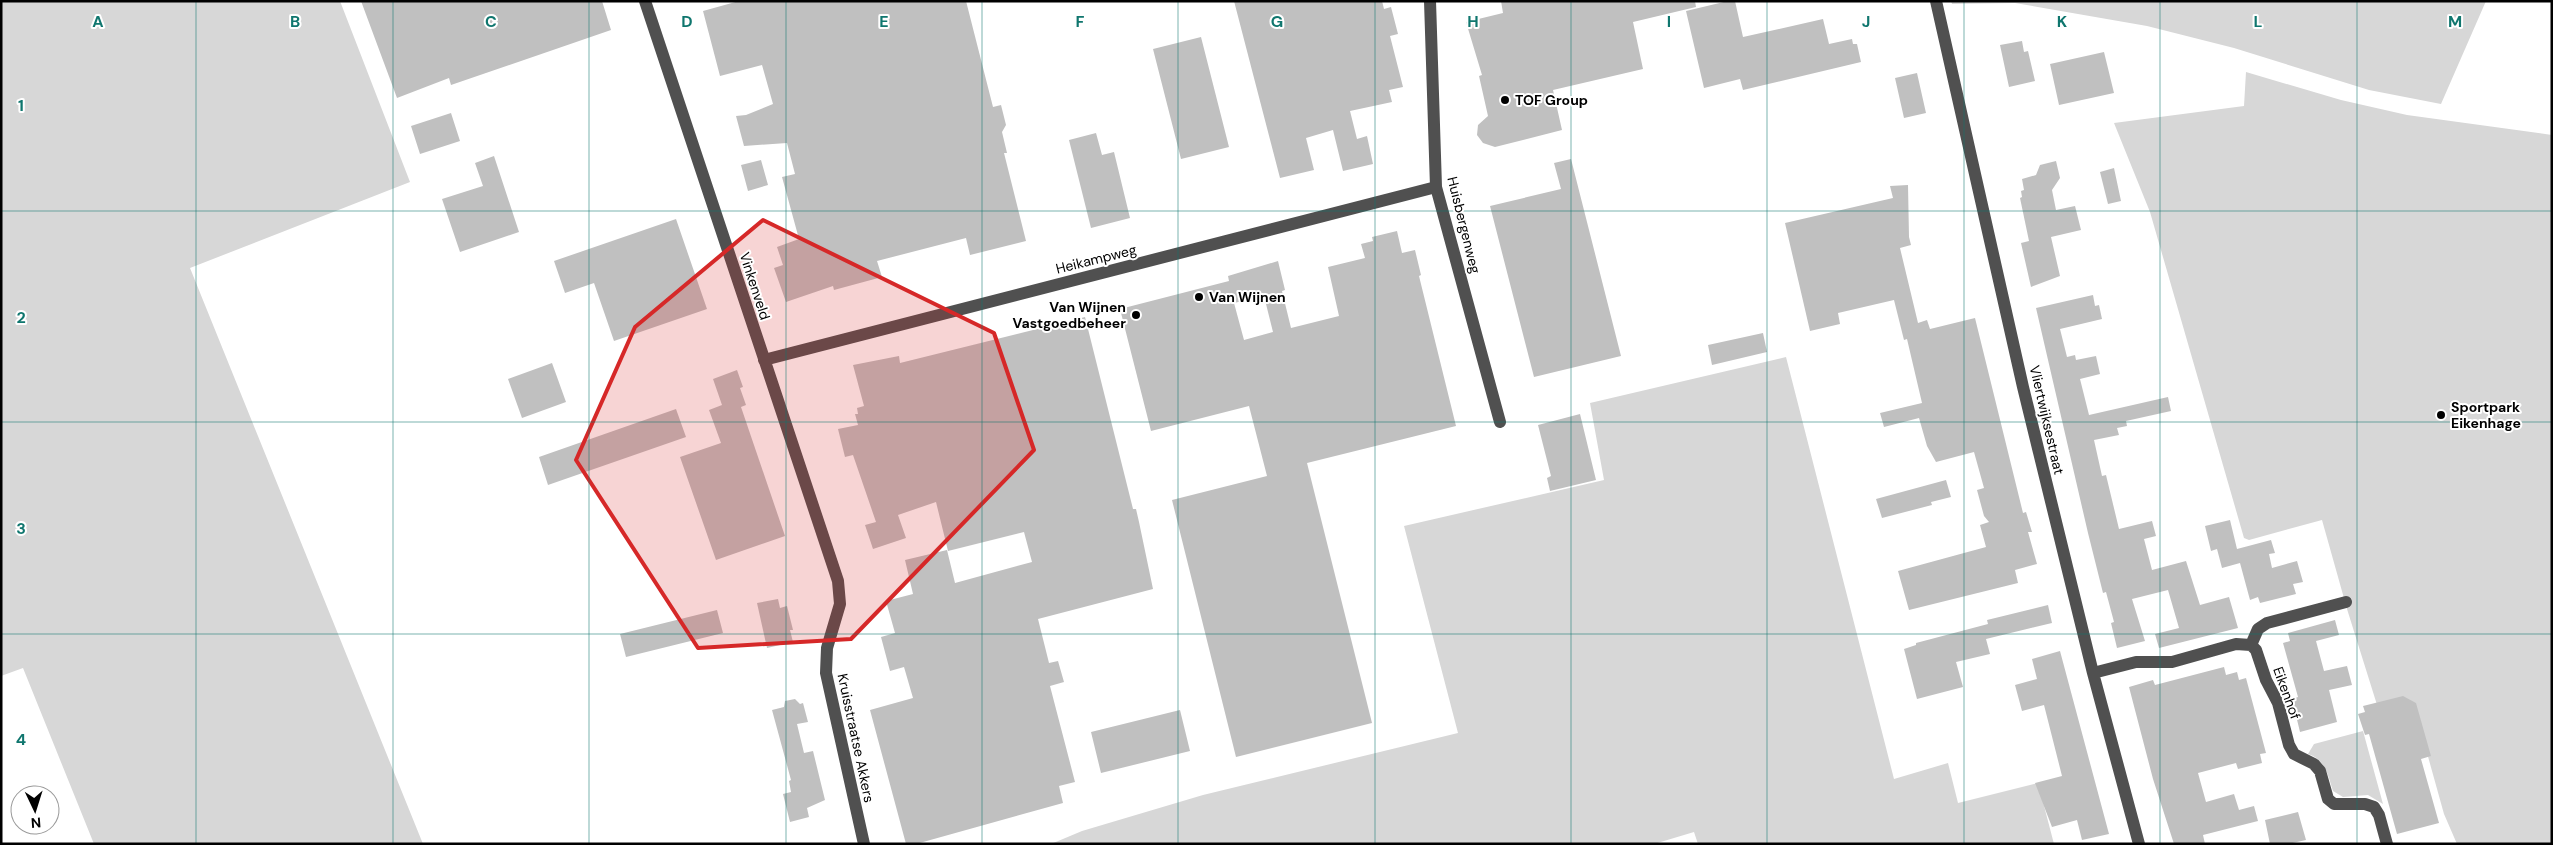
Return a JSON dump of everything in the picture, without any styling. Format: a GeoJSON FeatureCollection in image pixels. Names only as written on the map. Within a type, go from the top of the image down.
{"type":"FeatureCollection","features":[{"type":"Feature","properties":{"kind":"street","name":"Vinkenveld"},"geometry":{"type":"LineString","coordinates":[[646,1],[838,581]]}},
{"type":"Feature","properties":{"kind":"street","name":"Huisbergenweg"},"geometry":{"type":"LineString","coordinates":[[1430,1],[1436,187],[1500,422]]}},
{"type":"Feature","properties":{"kind":"street","name":"Vliertwijksestraat"},"geometry":{"type":"LineString","coordinates":[[1936,1],[2023,387],[2093,673],[2139,844]]}},
{"type":"Feature","properties":{"kind":"street","name":"Heikampweg"},"geometry":{"type":"LineString","coordinates":[[764,360],[1436,187]]}},
{"type":"Feature","properties":{"kind":"street","name":"Kruisstraatse Akkers"},"geometry":{"type":"LineString","coordinates":[[838,581],[840,604],[827,648],[826,673],[864,844]]}},
{"type":"Feature","properties":{"kind":"street"},"geometry":{"type":"LineString","coordinates":[[2093,673],[2136,662],[2172,662],[2236,644],[2251,645],[2258,629],[2267,622],[2346,602]]}},
{"type":"Feature","properties":{"kind":"street","name":"Eikenhof"},"geometry":{"type":"LineString","coordinates":[[2251,645],[2260,658],[2266,680],[2278,703],[2289,745],[2294,754],[2314,764],[2320,772],[2328,799],[2334,804],[2366,804],[2374,808],[2379,815],[2387,844]]}},
{"type":"Feature","properties":{"kind":"highlighted area"},"geometry":{"type":"Polygon","coordinates":[[[763,220],[994,333],[1034,450],[851,639],[698,648],[576,460],[635,327],[763,220]]]}},
{"type":"Feature","properties":{"kind":"shaded area"},"geometry":{"type":"Polygon","coordinates":[[[1,1],[340,1],[410,182],[190,268],[423,844],[94,844],[23,668],[1,676],[1,1]]]}},
{"type":"Feature","properties":{"kind":"shaded area"},"geometry":{"type":"Polygon","coordinates":[[[1951,1],[2486,1],[2441,104],[2369,90],[2234,48],[2147,26],[2015,3],[1952,4],[1951,1]]]}},
{"type":"Feature","properties":{"kind":"shaded area"},"geometry":{"type":"Polygon","coordinates":[[[2246,72],[2341,100],[2407,115],[2552,135],[2552,844],[2457,844],[2444,814],[2417,717],[2383,724],[2347,609],[2322,520],[2249,540],[2244,538],[2150,212],[2114,123],[2244,106],[2246,72]]]}},
{"type":"Feature","properties":{"kind":"shaded area"},"geometry":{"type":"Polygon","coordinates":[[[1786,357],[1894,779],[1948,763],[1958,803],[2038,783],[2054,844],[1698,844],[1694,832],[1654,844],[1051,844],[1082,831],[1203,795],[1458,733],[1404,526],[1604,480],[1590,403],[1786,357]]]}},
{"type":"Feature","properties":{"kind":"shaded area"},"geometry":{"type":"Polygon","coordinates":[[[2363,731],[2383,804],[2368,795],[2343,797],[2333,791],[2322,764],[2314,756],[2308,754],[2314,744],[2363,731]]]}},
{"type":"Feature","properties":{"kind":"building"},"geometry":{"type":"Polygon","coordinates":[[[361,1],[602,1],[611,30],[451,85],[449,78],[397,98],[361,1]]]}},
{"type":"Feature","properties":{"kind":"building"},"geometry":{"type":"Polygon","coordinates":[[[739,1],[966,1],[993,107],[1001,105],[1006,125],[1002,132],[1007,153],[1004,153],[1026,241],[970,255],[966,238],[877,261],[882,277],[834,290],[833,286],[786,302],[774,268],[783,265],[777,247],[799,239],[782,177],[795,174],[787,143],[744,146],[736,116],[746,115],[773,104],[762,65],[720,76],[703,11],[739,1]]]}},
{"type":"Feature","properties":{"kind":"building"},"geometry":{"type":"Polygon","coordinates":[[[1234,1],[1382,1],[1384,9],[1391,7],[1398,34],[1390,36],[1403,87],[1389,90],[1392,102],[1350,111],[1357,139],[1367,136],[1373,164],[1343,171],[1333,130],[1306,138],[1314,170],[1280,178],[1234,1]]]}},
{"type":"Feature","properties":{"kind":"building"},"geometry":{"type":"Polygon","coordinates":[[[1501,1],[1695,1],[1696,7],[1633,22],[1643,69],[1553,90],[1562,130],[1495,147],[1483,143],[1477,135],[1478,125],[1488,116],[1479,76],[1482,75],[1466,22],[1503,13],[1501,1]]]}},
{"type":"Feature","properties":{"kind":"building"},"geometry":{"type":"Polygon","coordinates":[[[1735,1],[1743,37],[1823,19],[1829,44],[1852,39],[1853,44],[1857,44],[1861,62],[1743,90],[1740,79],[1704,88],[1686,11],[1735,1]]]}},
{"type":"Feature","properties":{"kind":"building"},"geometry":{"type":"Polygon","coordinates":[[[1201,37],[1229,147],[1181,159],[1153,49],[1201,37]]]}},
{"type":"Feature","properties":{"kind":"building"},"geometry":{"type":"Polygon","coordinates":[[[2022,41],[2024,52],[2028,51],[2035,81],[2009,87],[2000,45],[2022,41]]]}},
{"type":"Feature","properties":{"kind":"building"},"geometry":{"type":"Polygon","coordinates":[[[2104,52],[2114,93],[2059,105],[2050,64],[2104,52]]]}},
{"type":"Feature","properties":{"kind":"building"},"geometry":{"type":"Polygon","coordinates":[[[1917,73],[1926,113],[1904,118],[1895,78],[1917,73]]]}},
{"type":"Feature","properties":{"kind":"building"},"geometry":{"type":"Polygon","coordinates":[[[451,113],[460,141],[420,154],[411,126],[451,113]]]}},
{"type":"Feature","properties":{"kind":"building"},"geometry":{"type":"Polygon","coordinates":[[[1096,133],[1102,155],[1114,152],[1130,218],[1091,228],[1069,140],[1096,133]]]}},
{"type":"Feature","properties":{"kind":"building"},"geometry":{"type":"Polygon","coordinates":[[[494,156],[519,232],[460,252],[442,199],[483,186],[475,163],[494,156]]]}},
{"type":"Feature","properties":{"kind":"building"},"geometry":{"type":"Polygon","coordinates":[[[1571,159],[1621,356],[1534,377],[1490,206],[1561,189],[1554,163],[1571,159]]]}},
{"type":"Feature","properties":{"kind":"building"},"geometry":{"type":"Polygon","coordinates":[[[761,160],[768,185],[748,191],[741,165],[761,160]]]}},
{"type":"Feature","properties":{"kind":"building"},"geometry":{"type":"Polygon","coordinates":[[[2056,161],[2060,178],[2052,190],[2056,210],[2075,206],[2081,230],[2051,237],[2060,276],[2031,287],[2021,243],[2029,241],[2020,198],[2022,197],[2021,191],[2024,190],[2022,179],[2036,175],[2040,165],[2056,161]]]}},
{"type":"Feature","properties":{"kind":"building"},"geometry":{"type":"Polygon","coordinates":[[[2114,168],[2121,201],[2108,204],[2100,172],[2114,168]]]}},
{"type":"Feature","properties":{"kind":"building"},"geometry":{"type":"Polygon","coordinates":[[[1908,185],[1909,237],[1911,245],[1900,248],[1918,323],[1927,320],[1930,329],[1975,318],[2023,513],[2026,512],[2032,532],[2028,532],[2037,564],[2015,570],[2018,583],[1909,610],[1898,571],[1986,547],[1980,525],[1989,522],[1984,516],[1977,490],[1984,488],[1974,452],[1936,462],[1927,446],[1919,418],[1884,427],[1880,413],[1922,403],[1907,339],[1904,340],[1894,300],[1838,313],[1840,324],[1810,331],[1785,223],[1893,198],[1890,186],[1908,185]]]}},
{"type":"Feature","properties":{"kind":"building"},"geometry":{"type":"Polygon","coordinates":[[[676,219],[707,309],[614,341],[594,283],[565,293],[554,261],[676,219]]]}},
{"type":"Feature","properties":{"kind":"building"},"geometry":{"type":"Polygon","coordinates":[[[1397,231],[1402,253],[1415,250],[1421,275],[1419,276],[1456,426],[1307,463],[1372,723],[1236,757],[1172,500],[1267,476],[1249,406],[1151,431],[1120,309],[1229,281],[1228,276],[1278,261],[1285,290],[1282,291],[1291,328],[1339,316],[1328,267],[1365,258],[1361,244],[1373,241],[1372,237],[1397,231]],[[1264,296],[1234,303],[1244,340],[1273,332],[1264,296]]]}},
{"type":"Feature","properties":{"kind":"building"},"geometry":{"type":"Polygon","coordinates":[[[2093,295],[2095,306],[2099,305],[2102,319],[2060,329],[2067,357],[2075,355],[2076,360],[2096,356],[2100,374],[2080,379],[2089,415],[2168,397],[2171,411],[2126,421],[2127,426],[2117,428],[2119,435],[2094,440],[2102,476],[2106,475],[2119,529],[2152,521],[2156,536],[2144,539],[2152,570],[2186,561],[2200,605],[2229,597],[2238,628],[2159,648],[2155,634],[2179,628],[2168,590],[2132,599],[2145,641],[2117,648],[2111,623],[2114,622],[2106,592],[2103,593],[2088,533],[2036,308],[2093,295]]]}},
{"type":"Feature","properties":{"kind":"building"},"geometry":{"type":"Polygon","coordinates":[[[1085,317],[1133,509],[1136,509],[1153,589],[1038,619],[1049,663],[1058,661],[1064,682],[1050,686],[1075,782],[1059,786],[1063,803],[916,844],[906,844],[870,710],[913,698],[904,667],[890,671],[881,637],[895,633],[886,601],[913,594],[905,560],[947,550],[955,583],[1032,562],[1024,532],[948,551],[936,502],[898,515],[906,538],[873,549],[865,525],[876,522],[853,455],[845,457],[838,429],[858,425],[855,414],[858,414],[857,408],[864,406],[853,365],[899,356],[900,363],[1085,317]]]}},
{"type":"Feature","properties":{"kind":"building"},"geometry":{"type":"Polygon","coordinates":[[[1763,333],[1767,352],[1712,365],[1708,345],[1763,333]]]}},
{"type":"Feature","properties":{"kind":"building"},"geometry":{"type":"Polygon","coordinates":[[[552,363],[566,402],[522,418],[508,379],[552,363]]]}},
{"type":"Feature","properties":{"kind":"building"},"geometry":{"type":"Polygon","coordinates":[[[737,370],[743,387],[740,388],[746,405],[741,407],[785,536],[716,560],[680,457],[721,443],[709,410],[722,405],[713,379],[737,370]]]}},
{"type":"Feature","properties":{"kind":"building"},"geometry":{"type":"Polygon","coordinates":[[[676,409],[686,437],[548,485],[539,457],[676,409]]]}},
{"type":"Feature","properties":{"kind":"building"},"geometry":{"type":"Polygon","coordinates":[[[1580,414],[1596,480],[1550,491],[1547,478],[1551,476],[1538,425],[1580,414]]]}},
{"type":"Feature","properties":{"kind":"building"},"geometry":{"type":"Polygon","coordinates":[[[1946,480],[1951,497],[1931,502],[1932,505],[1882,518],[1876,499],[1946,480]]]}},
{"type":"Feature","properties":{"kind":"building"},"geometry":{"type":"Polygon","coordinates":[[[2230,520],[2237,549],[2271,540],[2275,553],[2269,554],[2272,568],[2297,561],[2303,582],[2293,584],[2296,594],[2260,603],[2258,597],[2250,600],[2240,563],[2222,568],[2217,549],[2211,551],[2205,526],[2230,520]]]}},
{"type":"Feature","properties":{"kind":"building"},"geometry":{"type":"Polygon","coordinates":[[[778,599],[780,608],[787,606],[793,630],[790,630],[793,642],[767,648],[757,603],[778,599]]]}},
{"type":"Feature","properties":{"kind":"building"},"geometry":{"type":"Polygon","coordinates":[[[2048,605],[2052,623],[1986,639],[1990,654],[1956,662],[1963,687],[1917,699],[1904,649],[1916,645],[1916,643],[1988,624],[1987,620],[2048,605]]]}},
{"type":"Feature","properties":{"kind":"building"},"geometry":{"type":"Polygon","coordinates":[[[717,610],[723,633],[626,657],[620,634],[717,610]]]}},
{"type":"Feature","properties":{"kind":"building"},"geometry":{"type":"Polygon","coordinates":[[[2335,620],[2339,635],[2316,641],[2324,671],[2347,666],[2352,685],[2329,690],[2337,722],[2300,732],[2292,699],[2298,697],[2283,643],[2290,641],[2288,633],[2335,620]]]}},
{"type":"Feature","properties":{"kind":"building"},"geometry":{"type":"Polygon","coordinates":[[[2060,651],[2109,834],[2082,840],[2077,820],[2052,827],[2035,783],[2062,776],[2044,705],[2022,711],[2015,685],[2037,679],[2032,659],[2060,651]]]}},
{"type":"Feature","properties":{"kind":"building"},"geometry":{"type":"Polygon","coordinates":[[[2224,667],[2226,675],[2237,672],[2239,680],[2246,678],[2266,753],[2260,754],[2262,763],[2238,769],[2236,763],[2198,773],[2206,802],[2234,794],[2239,810],[2254,806],[2258,821],[2203,835],[2205,844],[2174,844],[2153,779],[2129,687],[2153,680],[2155,685],[2224,667]]]}},
{"type":"Feature","properties":{"kind":"building"},"geometry":{"type":"Polygon","coordinates":[[[2403,696],[2416,703],[2431,756],[2421,759],[2439,823],[2397,834],[2369,734],[2365,735],[2358,714],[2365,712],[2363,706],[2403,696]]]}},
{"type":"Feature","properties":{"kind":"building"},"geometry":{"type":"Polygon","coordinates":[[[795,699],[800,704],[803,703],[808,722],[797,724],[804,753],[813,751],[825,800],[807,808],[809,817],[790,822],[783,794],[791,792],[789,781],[791,780],[772,710],[784,707],[785,701],[795,699]]]}},
{"type":"Feature","properties":{"kind":"building"},"geometry":{"type":"Polygon","coordinates":[[[1180,710],[1190,751],[1101,773],[1091,732],[1180,710]]]}},
{"type":"Feature","properties":{"kind":"building"},"geometry":{"type":"Polygon","coordinates":[[[2298,812],[2306,840],[2288,844],[2270,844],[2265,820],[2298,812]]]}},
{"type":"Feature","properties":{"kind":"place","name":"TOF Group"},"geometry":{"type":"Point","coordinates":[1505,100]}},
{"type":"Feature","properties":{"kind":"place","name":"Van Wijnen"},"geometry":{"type":"Point","coordinates":[1199,297]}},
{"type":"Feature","properties":{"kind":"place","name":"Van Wijnen Vastgoedbeheer"},"geometry":{"type":"Point","coordinates":[1136,315]}},
{"type":"Feature","properties":{"kind":"place","name":"Sportpark Eikenhage"},"geometry":{"type":"Point","coordinates":[2441,415]}}]}
